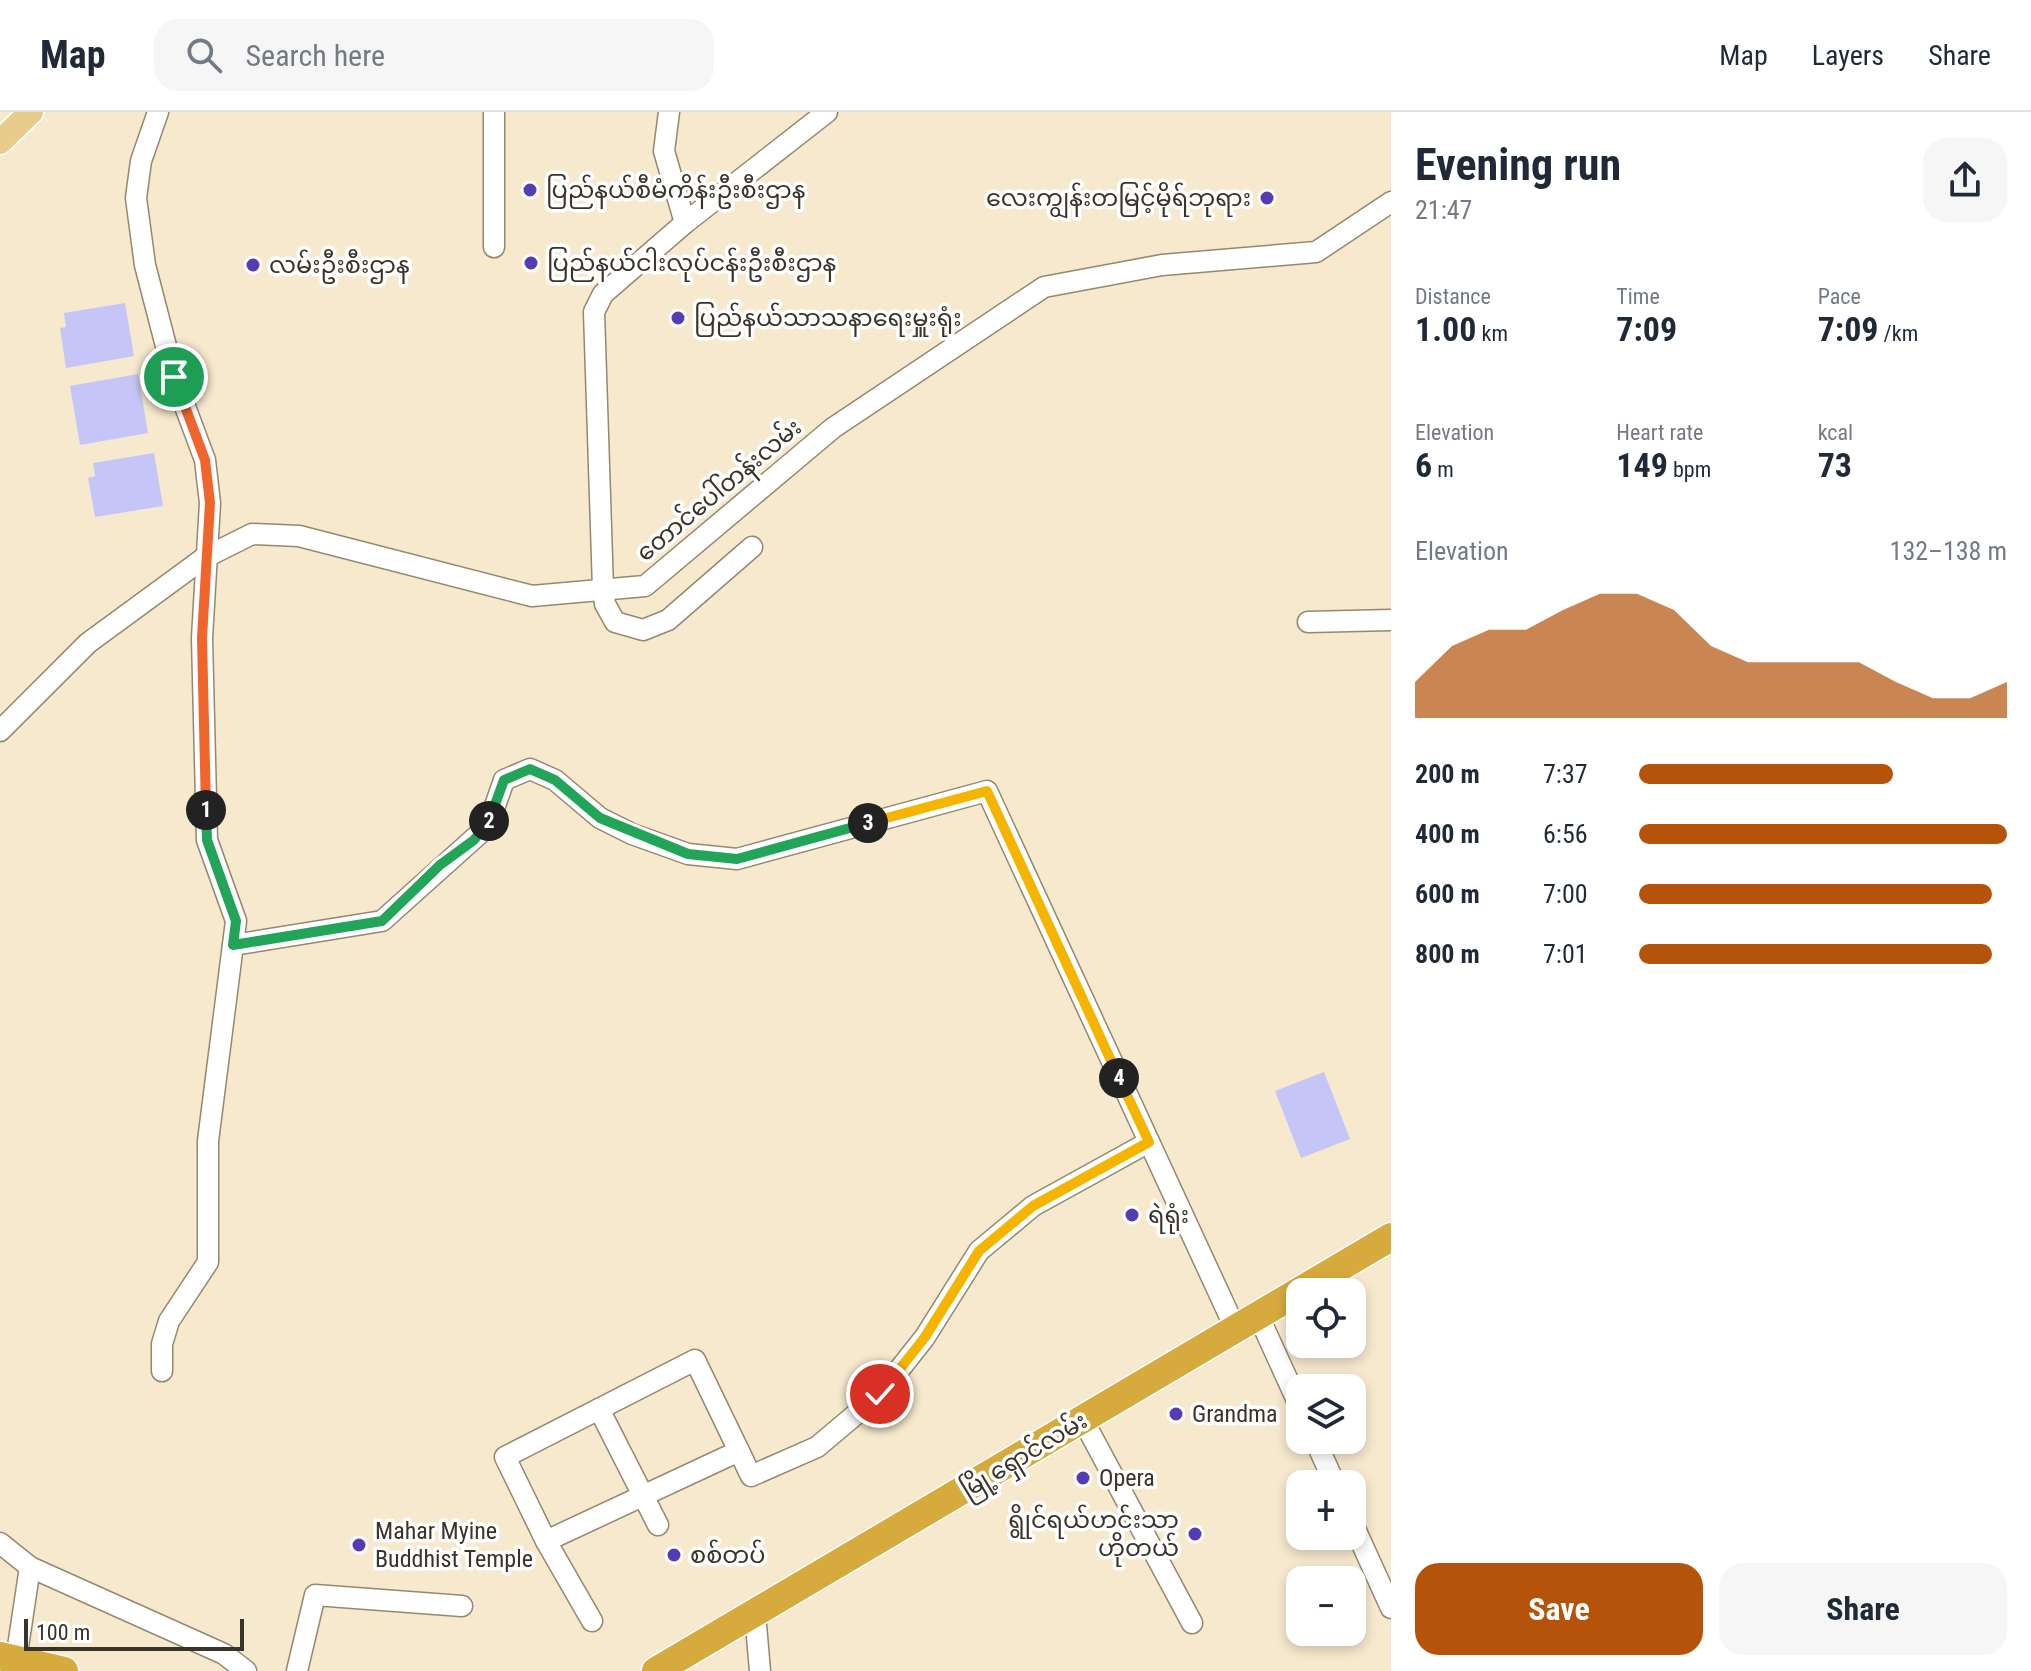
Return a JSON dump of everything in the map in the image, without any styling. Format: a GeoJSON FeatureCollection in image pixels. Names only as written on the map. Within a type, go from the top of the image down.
{"type":"FeatureCollection","features":[{"type":"Feature","properties":{"kind":"highway","name":"မြို့ရှောင်လမ်း"},"geometry":{"type":"LineString","coordinates":[[656,1671],[1391,1237]]}},
{"type":"Feature","properties":{"kind":"highway"},"geometry":{"type":"LineString","coordinates":[[16,1662],[64,1671]]}},
{"type":"Feature","properties":{"kind":"main road"},"geometry":{"type":"LineString","coordinates":[[0,142],[31,112]]}},
{"type":"Feature","properties":{"kind":"street"},"geometry":{"type":"LineString","coordinates":[[158,112],[141,161],[136,198],[145,265],[170,363],[205,460],[210,503],[204,558],[202,638],[207,840],[236,921],[208,1141],[208,1262],[169,1321],[162,1344],[162,1371]]}},
{"type":"Feature","properties":{"kind":"street"},"geometry":{"type":"LineString","coordinates":[[494,112],[494,247]]}},
{"type":"Feature","properties":{"kind":"street"},"geometry":{"type":"LineString","coordinates":[[669,112],[664,151],[685,223]]}},
{"type":"Feature","properties":{"kind":"street"},"geometry":{"type":"LineString","coordinates":[[752,547],[668,620],[643,630],[615,622],[605,604],[603,589],[594,312],[603,294],[685,223],[827,112]]}},
{"type":"Feature","properties":{"kind":"street","name":"တောင်ပေါ်တန်းလမ်း"},"geometry":{"type":"LineString","coordinates":[[0,731],[88,643],[204,558],[252,534],[299,536],[532,596],[645,586],[833,428],[1044,287],[1162,265],[1316,252],[1391,202]]}},
{"type":"Feature","properties":{"kind":"street"},"geometry":{"type":"LineString","coordinates":[[1308,622],[1391,620]]}},
{"type":"Feature","properties":{"kind":"street"},"geometry":{"type":"LineString","coordinates":[[233,945],[382,921],[488,826],[504,780],[530,769],[555,780],[600,818],[632,834],[688,854],[737,859],[987,791],[1149,1142],[1248,1323],[1286,1384]]}},
{"type":"Feature","properties":{"kind":"street"},"geometry":{"type":"LineString","coordinates":[[592,1621],[546,1541],[505,1457],[695,1360],[751,1476],[817,1447],[880,1394],[925,1337],[979,1251],[1033,1206],[1149,1142]]}},
{"type":"Feature","properties":{"kind":"street"},"geometry":{"type":"LineString","coordinates":[[599,1409],[658,1525]]}},
{"type":"Feature","properties":{"kind":"street"},"geometry":{"type":"LineString","coordinates":[[1083,1420],[1192,1623]]}},
{"type":"Feature","properties":{"kind":"street"},"geometry":{"type":"LineString","coordinates":[[546,1541],[739,1451]]}},
{"type":"Feature","properties":{"kind":"street"},"geometry":{"type":"LineString","coordinates":[[0,1543],[30,1567],[224,1654],[246,1671]]}},
{"type":"Feature","properties":{"kind":"street"},"geometry":{"type":"LineString","coordinates":[[1365,1550],[1391,1608]]}},
{"type":"Feature","properties":{"kind":"street"},"geometry":{"type":"LineString","coordinates":[[16,1662],[30,1567]]}},
{"type":"Feature","properties":{"kind":"street"},"geometry":{"type":"LineString","coordinates":[[297,1671],[315,1595],[462,1606]]}},
{"type":"Feature","properties":{"kind":"street"},"geometry":{"type":"LineString","coordinates":[[755,1613],[760,1671]]}},
{"type":"Feature","properties":{"kind":"water"},"geometry":{"type":"Polygon","coordinates":[[[125,303],[134,356],[66,368],[60,328],[66,327],[64,313],[125,303]]]}},
{"type":"Feature","properties":{"kind":"water"},"geometry":{"type":"Polygon","coordinates":[[[138,374],[148,433],[80,445],[70,386],[138,374]]]}},
{"type":"Feature","properties":{"kind":"water"},"geometry":{"type":"Polygon","coordinates":[[[154,453],[163,506],[95,517],[88,478],[95,476],[93,463],[154,453]]]}},
{"type":"Feature","properties":{"kind":"water"},"geometry":{"type":"Polygon","coordinates":[[[1324,1072],[1350,1139],[1301,1158],[1275,1091],[1324,1072]]]}},
{"type":"Feature","properties":{"kind":"place","name":"ပြည်နယ်စီမံကိန်းဦးစီးဌာန"},"geometry":{"type":"Point","coordinates":[530,190]}},
{"type":"Feature","properties":{"kind":"place","name":"လေးကျွန်းတမြင့်မိုရ်ဘုရား"},"geometry":{"type":"Point","coordinates":[1267,198]}},
{"type":"Feature","properties":{"kind":"place","name":"ပြည်နယ်ငါးလုပ်ငန်းဦးစီးဌာန"},"geometry":{"type":"Point","coordinates":[531,263]}},
{"type":"Feature","properties":{"kind":"place","name":"လမ်းဦးစီးဌာန"},"geometry":{"type":"Point","coordinates":[253,265]}},
{"type":"Feature","properties":{"kind":"place","name":"ပြည်နယ်သာသနာရေးမှူးရုံး"},"geometry":{"type":"Point","coordinates":[678,318]}},
{"type":"Feature","properties":{"kind":"place","name":"ရဲရုံး"},"geometry":{"type":"Point","coordinates":[1132,1215]}},
{"type":"Feature","properties":{"kind":"place","name":"Grandma"},"geometry":{"type":"Point","coordinates":[1176,1414]}},
{"type":"Feature","properties":{"kind":"place","name":"Opera"},"geometry":{"type":"Point","coordinates":[1083,1478]}},
{"type":"Feature","properties":{"kind":"place","name":"ရွိုင်ရယ်ဟင်းသာ ဟိုတယ်"},"geometry":{"type":"Point","coordinates":[1195,1534]}},
{"type":"Feature","properties":{"kind":"place","name":"Mahar Myine Buddhist Temple"},"geometry":{"type":"Point","coordinates":[359,1545]}},
{"type":"Feature","properties":{"kind":"place","name":"စစ်တပ်"},"geometry":{"type":"Point","coordinates":[674,1555]}},
{"type":"Feature","properties":{"kind":"route"},"geometry":{"type":"LineString","coordinates":[[174,377],[205,460],[210,503],[204,558],[202,638],[207,840],[236,921],[233,945],[360,927],[382,921],[409,899],[440,865],[488,826],[504,780],[530,769],[555,780],[600,818],[632,834],[688,854],[737,859],[987,791],[1149,1142],[1033,1206],[979,1251],[925,1337],[880,1394]]}}]}
